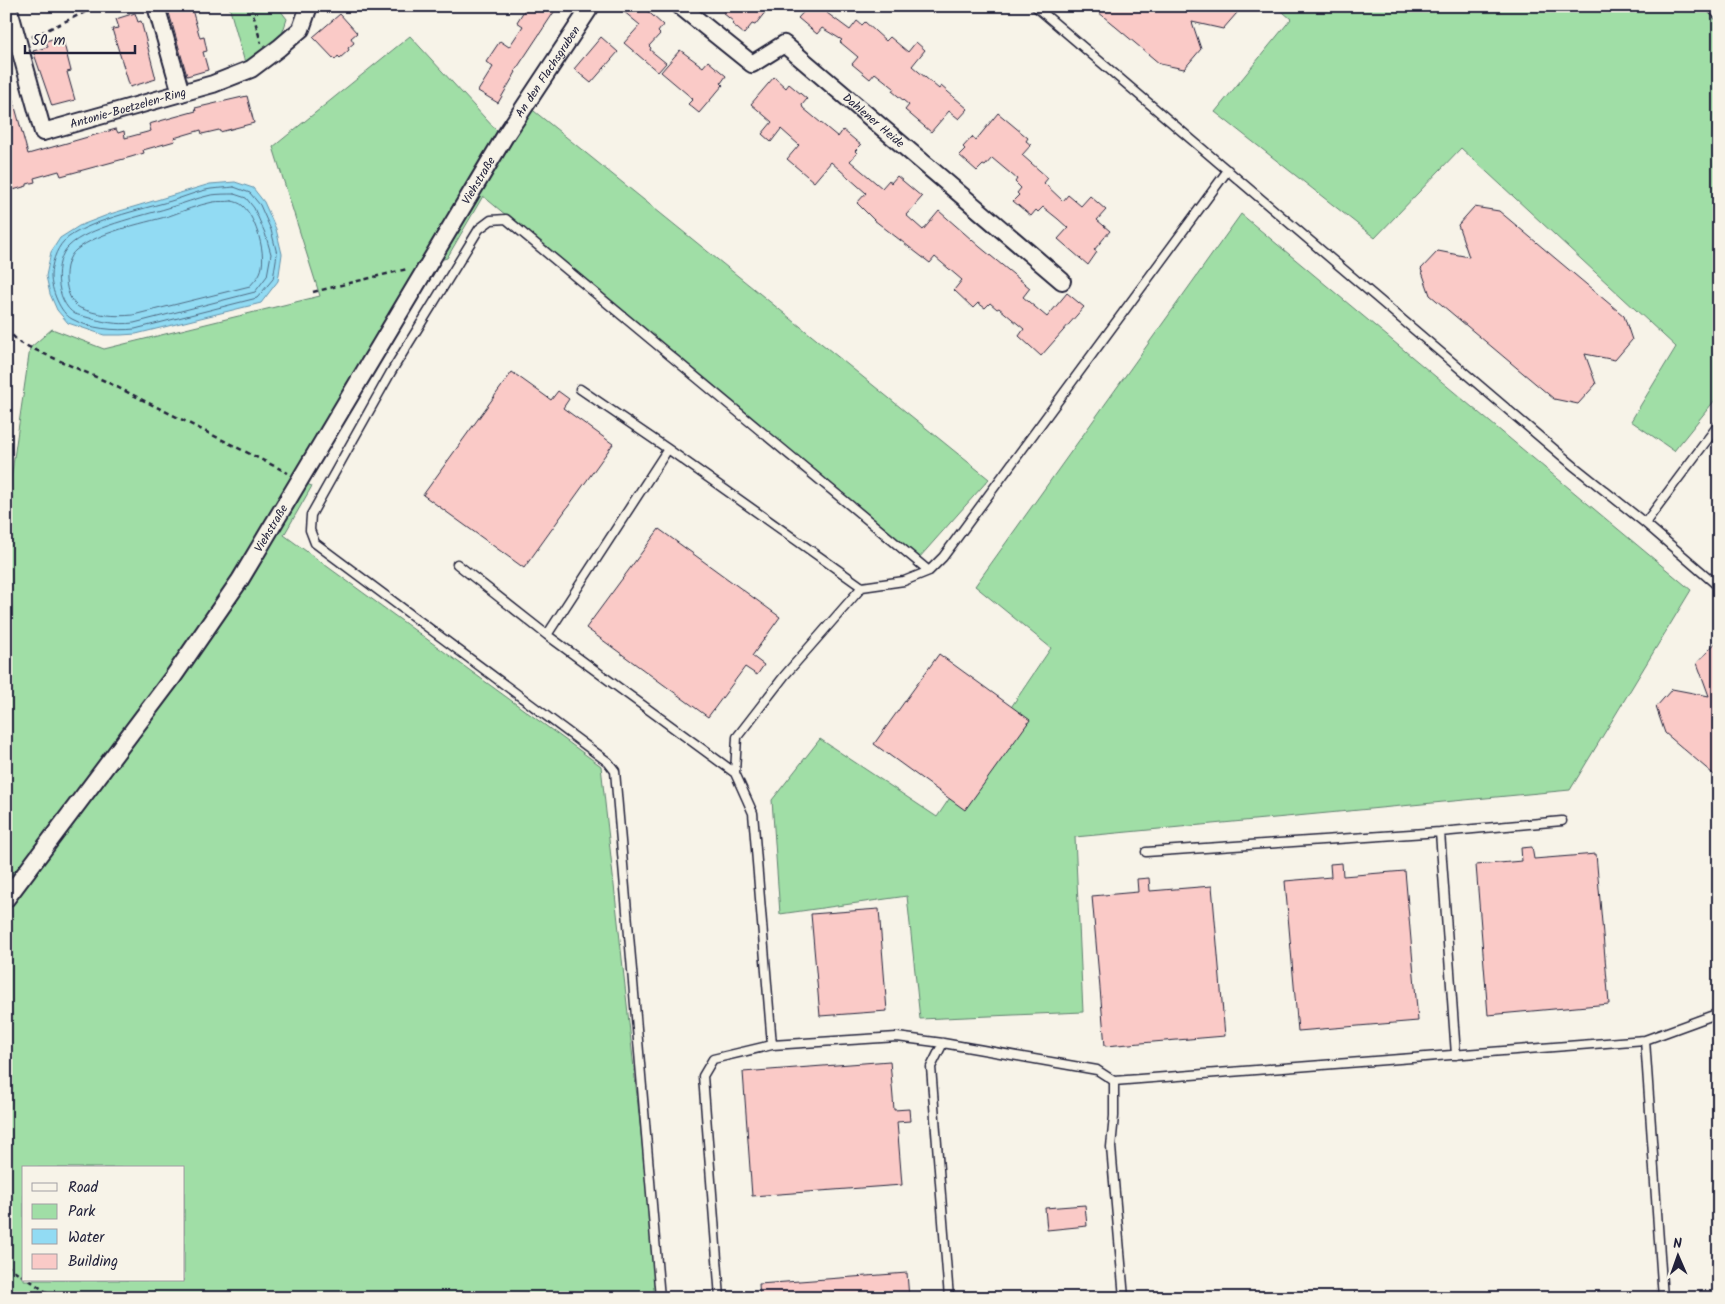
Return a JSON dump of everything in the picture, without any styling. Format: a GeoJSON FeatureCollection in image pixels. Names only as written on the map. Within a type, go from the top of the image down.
{"type":"FeatureCollection","features":[{"type":"Feature","properties":{"kind":"street","name":"Antonie-Boetzelen-Ring"},"geometry":{"type":"LineString","coordinates":[[8,6],[43,132],[213,84],[241,74],[265,59],[301,29],[308,6]]}},
{"type":"Feature","properties":{"kind":"street"},"geometry":{"type":"LineString","coordinates":[[156,6],[181,93]]}},
{"type":"Feature","properties":{"kind":"street","name":"An den Flachsgruben"},"geometry":{"type":"LineString","coordinates":[[505,136],[591,6]]}},
{"type":"Feature","properties":{"kind":"street","name":"Dahlener Heide"},"geometry":{"type":"LineString","coordinates":[[680,6],[752,64],[784,44],[1062,281]]}},
{"type":"Feature","properties":{"kind":"street","name":"Viehstraße"},"geometry":{"type":"LineString","coordinates":[[6,899],[173,677],[240,580],[505,136]]}},
{"type":"Feature","properties":{"kind":"lane"},"geometry":{"type":"LineString","coordinates":[[1035,6],[1575,467],[1645,523],[1719,587]]}},
{"type":"Feature","properties":{"kind":"lane"},"geometry":{"type":"LineString","coordinates":[[1710,6],[1719,16]]}},
{"type":"Feature","properties":{"kind":"lane"},"geometry":{"type":"LineString","coordinates":[[772,1045],[753,813],[735,773],[737,737],[784,675],[862,587],[904,580],[928,571],[943,557],[1228,170]]}},
{"type":"Feature","properties":{"kind":"lane"},"geometry":{"type":"LineString","coordinates":[[660,1298],[615,771],[600,756],[315,543],[310,530],[311,515],[391,372],[479,229],[491,220],[506,219],[928,571]]}},
{"type":"Feature","properties":{"kind":"lane"},"geometry":{"type":"LineString","coordinates":[[580,390],[862,587]]}},
{"type":"Feature","properties":{"kind":"lane"},"geometry":{"type":"LineString","coordinates":[[1645,523],[1719,424]]}},
{"type":"Feature","properties":{"kind":"lane"},"geometry":{"type":"LineString","coordinates":[[547,635],[668,450]]}},
{"type":"Feature","properties":{"kind":"lane"},"geometry":{"type":"LineString","coordinates":[[457,564],[547,635],[735,773]]}},
{"type":"Feature","properties":{"kind":"lane"},"geometry":{"type":"LineString","coordinates":[[1146,852],[1440,832],[1562,821]]}},
{"type":"Feature","properties":{"kind":"lane"},"geometry":{"type":"LineString","coordinates":[[1440,832],[1456,1056]]}},
{"type":"Feature","properties":{"kind":"lane"},"geometry":{"type":"LineString","coordinates":[[720,1298],[703,1076],[713,1059],[772,1045],[897,1037],[943,1043],[1097,1070],[1114,1081],[1645,1040],[1719,1013]]}},
{"type":"Feature","properties":{"kind":"lane"},"geometry":{"type":"LineString","coordinates":[[1645,1040],[1663,1298]]}},
{"type":"Feature","properties":{"kind":"lane"},"geometry":{"type":"LineString","coordinates":[[943,1043],[932,1067],[949,1298]]}},
{"type":"Feature","properties":{"kind":"lane"},"geometry":{"type":"LineString","coordinates":[[1114,1081],[1114,1116],[1111,1147],[1124,1298]]}},
{"type":"Feature","properties":{"kind":"path"},"geometry":{"type":"LineString","coordinates":[[32,37],[98,6]]}},
{"type":"Feature","properties":{"kind":"path"},"geometry":{"type":"LineString","coordinates":[[251,6],[265,59]]}},
{"type":"Feature","properties":{"kind":"path"},"geometry":{"type":"LineString","coordinates":[[313,292],[413,268]]}},
{"type":"Feature","properties":{"kind":"path"},"geometry":{"type":"LineString","coordinates":[[6,329],[20,344],[105,381],[300,479]]}},
{"type":"Feature","properties":{"kind":"path"},"geometry":{"type":"LineString","coordinates":[[6,1265],[22,1276]]}},
{"type":"Feature","properties":{"kind":"path"},"geometry":{"type":"LineString","coordinates":[[32,1282],[55,1298]]}},
{"type":"Feature","properties":{"kind":"green space"},"geometry":{"type":"Polygon","coordinates":[[[229,6],[277,6],[287,19],[281,37],[245,63],[229,6]]]}},
{"type":"Feature","properties":{"kind":"green space"},"geometry":{"type":"Polygon","coordinates":[[[1276,6],[1719,6],[1719,395],[1674,451],[1631,421],[1676,347],[1461,148],[1375,238],[1215,112],[1291,19],[1276,6]]]}},
{"type":"Feature","properties":{"kind":"green space"},"geometry":{"type":"Polygon","coordinates":[[[410,36],[506,141],[529,107],[989,479],[919,558],[483,196],[447,258],[422,265],[296,480],[312,486],[284,535],[601,766],[659,1298],[6,1298],[6,513],[30,348],[52,329],[104,349],[320,296],[273,147],[410,36]]]}},
{"type":"Feature","properties":{"kind":"green space"},"geometry":{"type":"Polygon","coordinates":[[[1241,214],[1691,590],[1570,790],[1075,837],[1083,1012],[920,1019],[907,896],[780,914],[772,800],[820,739],[937,817],[1051,648],[975,586],[1241,214]]]}},
{"type":"Feature","properties":{"kind":"water"},"geometry":{"type":"Polygon","coordinates":[[[235,182],[253,188],[264,202],[276,229],[282,254],[278,281],[261,303],[136,334],[121,335],[104,335],[68,323],[57,310],[50,294],[46,276],[51,252],[60,238],[79,226],[110,214],[210,184],[235,182]]]}},
{"type":"Feature","properties":{"kind":"building"},"geometry":{"type":"Polygon","coordinates":[[[167,6],[191,6],[200,38],[204,37],[207,51],[203,52],[208,70],[187,76],[167,6]]]}},
{"type":"Feature","properties":{"kind":"building"},"geometry":{"type":"Polygon","coordinates":[[[527,6],[558,6],[515,71],[498,103],[478,91],[493,67],[486,62],[500,41],[509,47],[523,26],[517,22],[527,6]]]}},
{"type":"Feature","properties":{"kind":"building"},"geometry":{"type":"Polygon","coordinates":[[[617,6],[642,6],[663,25],[658,32],[660,34],[649,46],[650,50],[666,63],[658,72],[624,43],[640,25],[617,6]]]}},
{"type":"Feature","properties":{"kind":"building"},"geometry":{"type":"Polygon","coordinates":[[[729,6],[770,6],[755,25],[752,24],[744,34],[723,13],[729,6]]]}},
{"type":"Feature","properties":{"kind":"building"},"geometry":{"type":"Polygon","coordinates":[[[809,6],[832,6],[827,13],[850,30],[857,21],[862,25],[865,22],[886,41],[890,37],[908,52],[916,42],[925,50],[912,66],[939,89],[941,86],[968,109],[959,119],[949,111],[931,132],[905,110],[909,105],[892,91],[894,88],[875,73],[870,79],[852,64],[858,57],[840,42],[842,40],[822,28],[817,34],[798,18],[809,6]]]}},
{"type":"Feature","properties":{"kind":"building"},"geometry":{"type":"Polygon","coordinates":[[[1091,6],[1243,6],[1223,29],[1192,22],[1201,49],[1184,69],[1160,64],[1091,6]]]}},
{"type":"Feature","properties":{"kind":"building"},"geometry":{"type":"Polygon","coordinates":[[[135,13],[138,22],[141,21],[156,79],[130,87],[112,29],[119,28],[116,19],[135,13]]]}},
{"type":"Feature","properties":{"kind":"building"},"geometry":{"type":"Polygon","coordinates":[[[340,14],[357,33],[351,38],[354,43],[348,48],[349,50],[340,58],[338,56],[335,60],[313,37],[340,14]]]}},
{"type":"Feature","properties":{"kind":"building"},"geometry":{"type":"Polygon","coordinates":[[[62,36],[71,71],[67,72],[75,100],[52,106],[33,51],[48,47],[46,41],[62,36]]]}},
{"type":"Feature","properties":{"kind":"building"},"geometry":{"type":"Polygon","coordinates":[[[601,37],[618,52],[591,83],[574,69],[601,37]]]}},
{"type":"Feature","properties":{"kind":"building"},"geometry":{"type":"Polygon","coordinates":[[[680,50],[703,67],[708,61],[726,76],[721,83],[723,85],[699,113],[688,104],[693,99],[661,72],[680,50]]]}},
{"type":"Feature","properties":{"kind":"building"},"geometry":{"type":"Polygon","coordinates":[[[774,77],[786,88],[789,84],[807,99],[802,105],[803,108],[838,137],[843,130],[861,145],[855,151],[857,153],[850,161],[882,188],[889,180],[891,183],[897,176],[922,197],[906,215],[923,230],[939,211],[1030,288],[1023,297],[1047,317],[1067,293],[1084,307],[1041,356],[1019,336],[1024,329],[999,308],[997,309],[990,303],[985,308],[978,303],[973,308],[954,290],[962,280],[935,257],[930,263],[874,220],[857,203],[866,193],[831,162],[814,182],[787,159],[799,145],[781,129],[771,142],[762,134],[772,122],[751,104],[774,77]]]}},
{"type":"Feature","properties":{"kind":"building"},"geometry":{"type":"Polygon","coordinates":[[[10,89],[28,154],[116,129],[118,133],[124,131],[125,138],[151,131],[149,124],[196,111],[195,108],[247,96],[254,123],[220,132],[219,130],[202,134],[201,130],[174,138],[175,141],[143,150],[144,153],[131,157],[61,176],[59,171],[34,178],[35,182],[13,190],[10,180],[6,181],[6,90],[10,89]]]}},
{"type":"Feature","properties":{"kind":"building"},"geometry":{"type":"Polygon","coordinates":[[[998,113],[1028,138],[1026,141],[1031,145],[1022,155],[1048,178],[1044,183],[1063,201],[1068,195],[1081,206],[1090,196],[1106,210],[1097,220],[1110,231],[1094,250],[1097,252],[1088,265],[1058,239],[1068,228],[1058,219],[1043,207],[1038,212],[1036,210],[1031,216],[1013,201],[1019,195],[1017,193],[1021,188],[1015,182],[1017,179],[992,158],[977,171],[959,155],[972,137],[976,140],[998,113]]]}},
{"type":"Feature","properties":{"kind":"building"},"geometry":{"type":"Polygon","coordinates":[[[1474,207],[1499,211],[1624,316],[1632,340],[1615,360],[1585,354],[1596,384],[1578,404],[1554,399],[1430,295],[1421,269],[1438,251],[1469,257],[1458,225],[1474,207]]]}},
{"type":"Feature","properties":{"kind":"building"},"geometry":{"type":"Polygon","coordinates":[[[512,372],[551,400],[558,391],[569,399],[563,408],[613,444],[524,568],[423,495],[512,372]]]}},
{"type":"Feature","properties":{"kind":"building"},"geometry":{"type":"Polygon","coordinates":[[[659,529],[780,617],[752,656],[764,665],[757,675],[745,667],[708,717],[586,628],[659,529]]]}},
{"type":"Feature","properties":{"kind":"building"},"geometry":{"type":"Polygon","coordinates":[[[1719,639],[1719,779],[1665,733],[1656,707],[1672,689],[1709,696],[1697,663],[1719,639]]]}},
{"type":"Feature","properties":{"kind":"building"},"geometry":{"type":"Polygon","coordinates":[[[939,654],[1030,720],[965,810],[874,744],[939,654]]]}},
{"type":"Feature","properties":{"kind":"building"},"geometry":{"type":"Polygon","coordinates":[[[1532,847],[1534,859],[1596,854],[1609,1004],[1488,1015],[1476,865],[1522,861],[1521,848],[1532,847]]]}},
{"type":"Feature","properties":{"kind":"building"},"geometry":{"type":"Polygon","coordinates":[[[1342,863],[1343,876],[1405,871],[1418,1021],[1298,1031],[1285,881],[1331,877],[1330,864],[1342,863]]]}},
{"type":"Feature","properties":{"kind":"building"},"geometry":{"type":"Polygon","coordinates":[[[1149,878],[1150,891],[1212,886],[1225,1036],[1105,1046],[1092,896],[1138,892],[1137,879],[1149,878]]]}},
{"type":"Feature","properties":{"kind":"building"},"geometry":{"type":"Polygon","coordinates":[[[879,909],[887,1011],[820,1016],[811,914],[879,909]]]}},
{"type":"Feature","properties":{"kind":"building"},"geometry":{"type":"Polygon","coordinates":[[[890,1061],[894,1110],[909,1109],[910,1121],[897,1122],[902,1185],[752,1196],[743,1072],[890,1061]]]}},
{"type":"Feature","properties":{"kind":"building"},"geometry":{"type":"Polygon","coordinates":[[[1085,1205],[1087,1226],[1047,1230],[1045,1208],[1085,1205]]]}},
{"type":"Feature","properties":{"kind":"building"},"geometry":{"type":"Polygon","coordinates":[[[907,1273],[909,1298],[760,1298],[759,1284],[907,1273]]]}}]}
